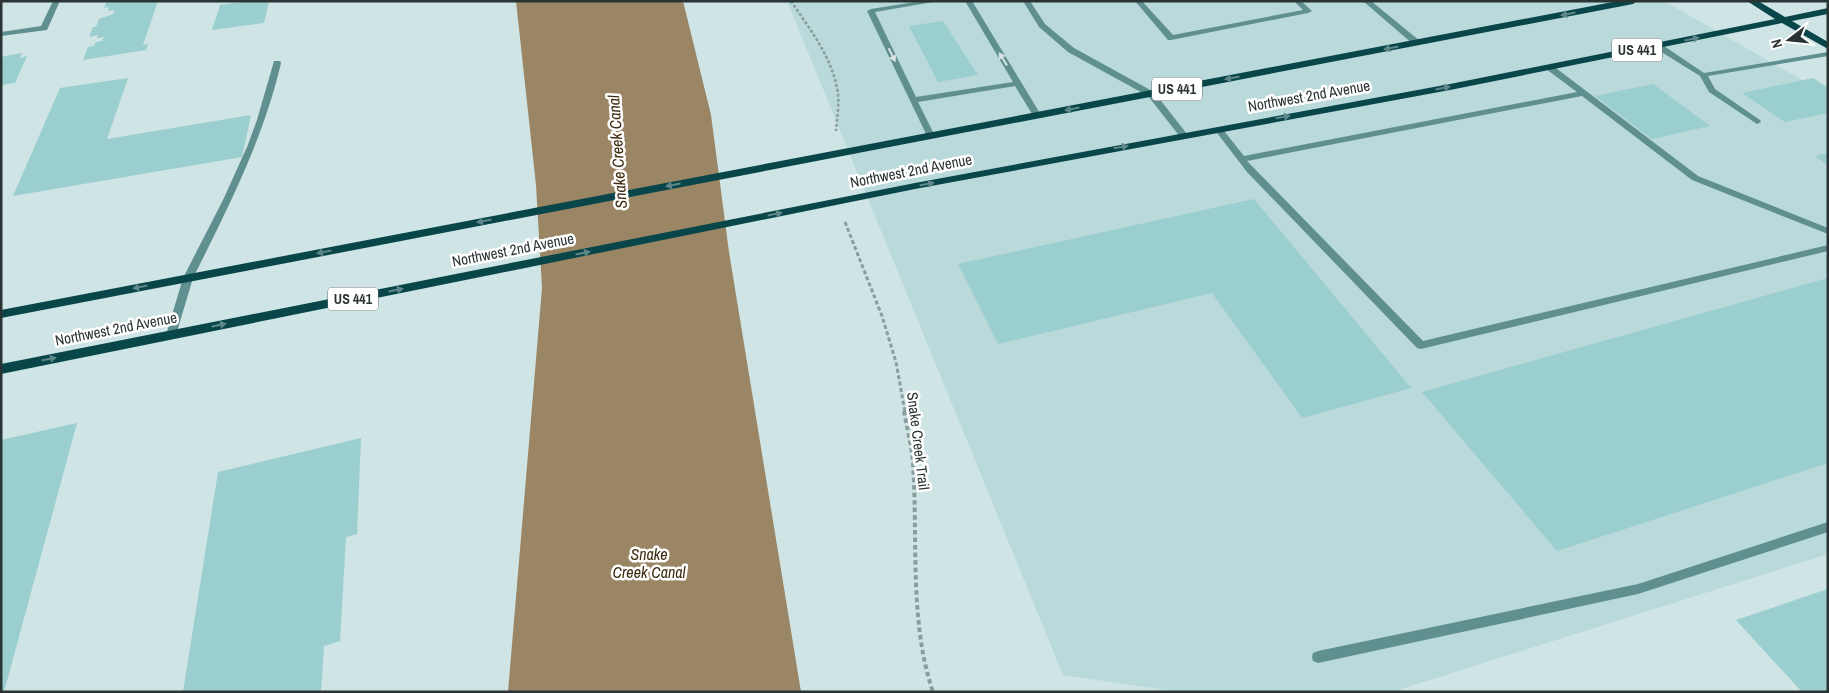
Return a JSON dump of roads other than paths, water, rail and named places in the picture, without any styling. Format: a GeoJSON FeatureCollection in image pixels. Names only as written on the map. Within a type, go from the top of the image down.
{"type":"FeatureCollection","features":[{"type":"Feature","properties":{"kind":"main road","name":"Northwest 2nd Avenue"},"geometry":{"type":"LineString","coordinates":[[1,314],[1633,1]]}},
{"type":"Feature","properties":{"kind":"main road"},"geometry":{"type":"LineString","coordinates":[[1751,1],[1828,46]]}},
{"type":"Feature","properties":{"kind":"main road","name":"Northwest 2nd Avenue"},"geometry":{"type":"LineString","coordinates":[[1,369],[836,202],[1549,67],[1828,12]]}},
{"type":"Feature","properties":{"kind":"street"},"geometry":{"type":"LineString","coordinates":[[1,34],[44,28],[57,1]]}},
{"type":"Feature","properties":{"kind":"street"},"geometry":{"type":"LineString","coordinates":[[871,11],[880,1]]}},
{"type":"Feature","properties":{"kind":"street"},"geometry":{"type":"LineString","coordinates":[[871,11],[936,1]]}},
{"type":"Feature","properties":{"kind":"street"},"geometry":{"type":"LineString","coordinates":[[968,1],[1037,115]]}},
{"type":"Feature","properties":{"kind":"street"},"geometry":{"type":"LineString","coordinates":[[1026,1],[1042,25],[1071,50],[1151,94],[1184,136]]}},
{"type":"Feature","properties":{"kind":"street"},"geometry":{"type":"LineString","coordinates":[[1138,1],[1171,38],[1308,11],[1298,1]]}},
{"type":"Feature","properties":{"kind":"street"},"geometry":{"type":"LineString","coordinates":[[1366,1],[1417,43]]}},
{"type":"Feature","properties":{"kind":"street"},"geometry":{"type":"LineString","coordinates":[[871,11],[931,136]]}},
{"type":"Feature","properties":{"kind":"street"},"geometry":{"type":"LineString","coordinates":[[1658,46],[1703,75],[1712,90],[1757,122]]}},
{"type":"Feature","properties":{"kind":"street"},"geometry":{"type":"LineString","coordinates":[[1703,75],[1828,54]]}},
{"type":"Feature","properties":{"kind":"street"},"geometry":{"type":"LineString","coordinates":[[171,335],[188,278],[241,175],[268,103],[277,63]]}},
{"type":"Feature","properties":{"kind":"street"},"geometry":{"type":"LineString","coordinates":[[1549,67],[1695,178],[1828,231]]}},
{"type":"Feature","properties":{"kind":"street"},"geometry":{"type":"LineString","coordinates":[[914,100],[1018,83]]}},
{"type":"Feature","properties":{"kind":"street"},"geometry":{"type":"LineString","coordinates":[[1242,159],[1585,93]]}},
{"type":"Feature","properties":{"kind":"street"},"geometry":{"type":"LineString","coordinates":[[1218,130],[1250,170],[1422,345],[1828,248]]}},
{"type":"Feature","properties":{"kind":"street"},"geometry":{"type":"LineString","coordinates":[[1318,657],[1638,589],[1828,527]]}},
{"type":"Feature","properties":{"kind":"water","name":"Snake Creek Canal"},"geometry":{"type":"Polygon","coordinates":[[[516,1],[683,1],[711,115],[729,252],[801,692],[508,692],[542,288],[536,185],[516,1]]]}}]}
